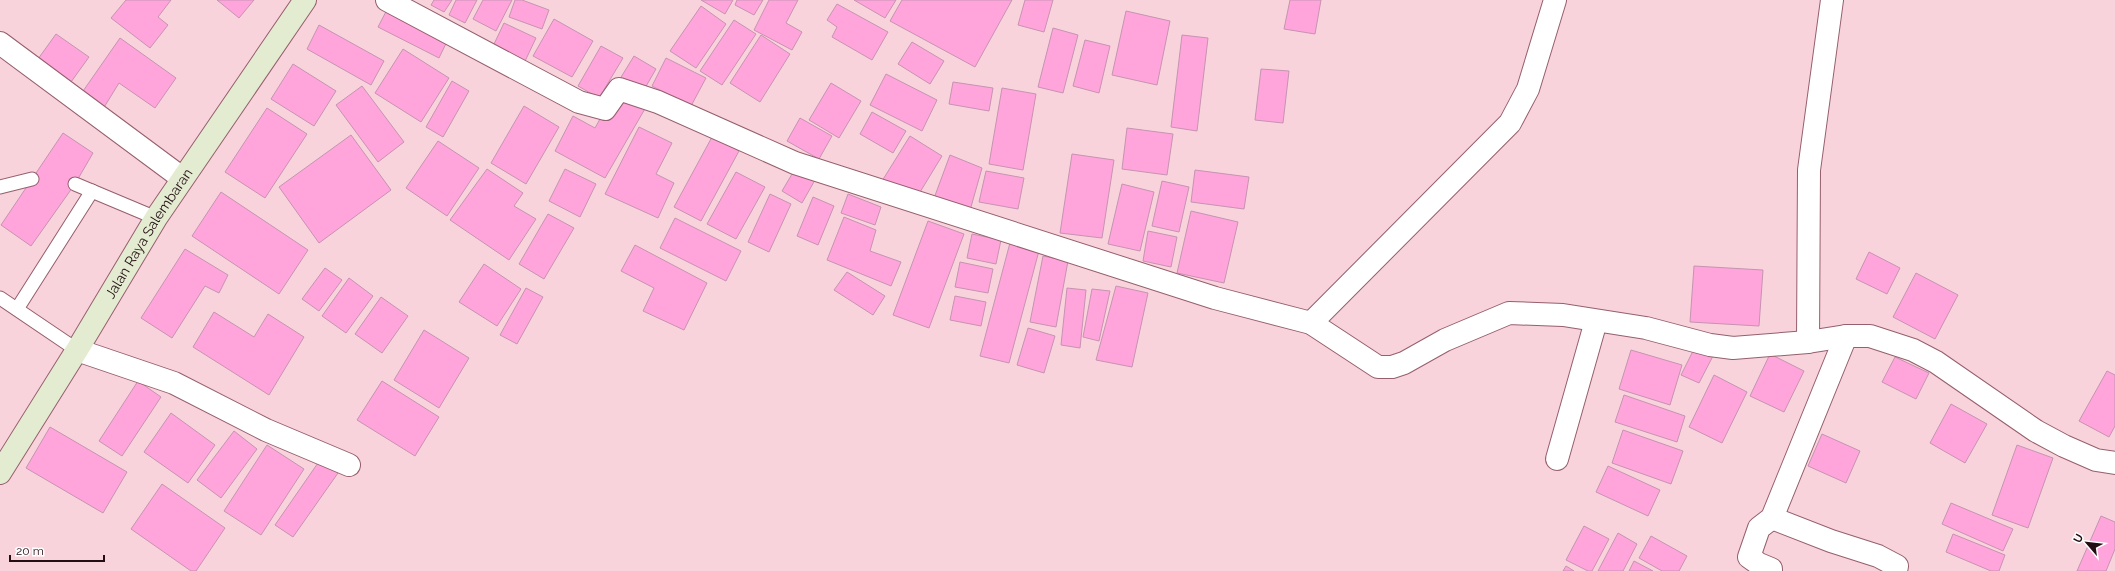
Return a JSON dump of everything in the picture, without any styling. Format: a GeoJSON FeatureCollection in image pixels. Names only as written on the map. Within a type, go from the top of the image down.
{"type":"FeatureCollection","features":[{"type":"Feature","properties":{"kind":"main road","name":"Jalan Raya Salembaran"},"geometry":{"type":"LineString","coordinates":[[0,473],[77,350],[156,218],[182,178],[306,0]]}},
{"type":"Feature","properties":{"kind":"street"},"geometry":{"type":"LineString","coordinates":[[387,0],[579,102],[606,109],[619,89],[658,102],[795,164],[1215,298],[1311,323],[1378,367],[1392,367],[1404,363],[1445,340],[1509,313],[1563,315],[1646,328],[1710,345],[1734,348],[1808,342],[1846,336],[1870,336],[1913,350],[1936,362],[2036,431],[2064,446],[2096,460],[2115,463]]}},
{"type":"Feature","properties":{"kind":"street"},"geometry":{"type":"LineString","coordinates":[[1311,323],[1510,123],[1528,89],[1555,0]]}},
{"type":"Feature","properties":{"kind":"street"},"geometry":{"type":"LineString","coordinates":[[1808,342],[1809,170],[1832,0]]}},
{"type":"Feature","properties":{"kind":"street"},"geometry":{"type":"LineString","coordinates":[[0,43],[182,178]]}},
{"type":"Feature","properties":{"kind":"street"},"geometry":{"type":"LineString","coordinates":[[1558,459],[1596,321]]}},
{"type":"Feature","properties":{"kind":"street"},"geometry":{"type":"LineString","coordinates":[[1770,571],[1771,568],[1759,564],[1749,557],[1759,528],[1772,518],[1846,336]]}},
{"type":"Feature","properties":{"kind":"street"},"geometry":{"type":"LineString","coordinates":[[77,350],[174,383],[266,430],[349,465]]}},
{"type":"Feature","properties":{"kind":"street"},"geometry":{"type":"LineString","coordinates":[[1772,518],[1831,541],[1878,556],[1897,566],[1896,571]]}},
{"type":"Feature","properties":{"kind":"lane"},"geometry":{"type":"LineString","coordinates":[[0,187],[32,179]]}},
{"type":"Feature","properties":{"kind":"lane"},"geometry":{"type":"LineString","coordinates":[[75,184],[156,218]]}},
{"type":"Feature","properties":{"kind":"lane"},"geometry":{"type":"LineString","coordinates":[[17,309],[92,192]]}},
{"type":"Feature","properties":{"kind":"lane"},"geometry":{"type":"LineString","coordinates":[[0,298],[77,350]]}},
{"type":"Feature","properties":{"kind":"building"},"geometry":{"type":"Polygon","coordinates":[[[126,0],[171,0],[158,17],[168,25],[150,48],[111,18],[126,0]]]}},
{"type":"Feature","properties":{"kind":"building"},"geometry":{"type":"Polygon","coordinates":[[[217,0],[254,0],[239,18],[217,0]]]}},
{"type":"Feature","properties":{"kind":"building"},"geometry":{"type":"Polygon","coordinates":[[[392,0],[453,29],[439,58],[378,27],[392,0]]]}},
{"type":"Feature","properties":{"kind":"building"},"geometry":{"type":"Polygon","coordinates":[[[434,0],[452,0],[444,12],[431,5],[434,0]]]}},
{"type":"Feature","properties":{"kind":"building"},"geometry":{"type":"Polygon","coordinates":[[[456,0],[477,0],[465,23],[449,15],[456,0]]]}},
{"type":"Feature","properties":{"kind":"building"},"geometry":{"type":"Polygon","coordinates":[[[483,0],[512,0],[496,31],[473,19],[483,0]]]}},
{"type":"Feature","properties":{"kind":"building"},"geometry":{"type":"Polygon","coordinates":[[[515,0],[522,0],[549,10],[542,29],[509,17],[515,0]]]}},
{"type":"Feature","properties":{"kind":"building"},"geometry":{"type":"Polygon","coordinates":[[[701,0],[733,0],[725,14],[701,0]]]}},
{"type":"Feature","properties":{"kind":"building"},"geometry":{"type":"Polygon","coordinates":[[[737,0],[763,0],[754,15],[735,5],[737,0]]]}},
{"type":"Feature","properties":{"kind":"building"},"geometry":{"type":"Polygon","coordinates":[[[769,0],[798,0],[786,23],[802,32],[792,50],[754,30],[769,0]]]}},
{"type":"Feature","properties":{"kind":"building"},"geometry":{"type":"Polygon","coordinates":[[[854,0],[896,0],[885,18],[854,0]]]}},
{"type":"Feature","properties":{"kind":"building"},"geometry":{"type":"Polygon","coordinates":[[[902,0],[1012,0],[975,67],[890,21],[902,0]]]}},
{"type":"Feature","properties":{"kind":"building"},"geometry":{"type":"Polygon","coordinates":[[[1025,0],[1053,0],[1044,32],[1018,25],[1025,0]]]}},
{"type":"Feature","properties":{"kind":"building"},"geometry":{"type":"Polygon","coordinates":[[[1290,0],[1321,0],[1315,34],[1284,29],[1290,0]]]}},
{"type":"Feature","properties":{"kind":"building"},"geometry":{"type":"Polygon","coordinates":[[[837,4],[888,32],[872,60],[832,37],[837,27],[827,20],[837,4]]]}},
{"type":"Feature","properties":{"kind":"building"},"geometry":{"type":"Polygon","coordinates":[[[701,6],[726,24],[696,68],[670,51],[701,6]]]}},
{"type":"Feature","properties":{"kind":"building"},"geometry":{"type":"Polygon","coordinates":[[[1126,11],[1170,21],[1157,85],[1112,75],[1126,11]]]}},
{"type":"Feature","properties":{"kind":"building"},"geometry":{"type":"Polygon","coordinates":[[[554,19],[593,41],[572,77],[533,56],[554,19]]]}},
{"type":"Feature","properties":{"kind":"building"},"geometry":{"type":"Polygon","coordinates":[[[734,20],[756,34],[722,85],[700,71],[734,20]]]}},
{"type":"Feature","properties":{"kind":"building"},"geometry":{"type":"Polygon","coordinates":[[[504,23],[536,38],[518,76],[486,61],[504,23]]]}},
{"type":"Feature","properties":{"kind":"building"},"geometry":{"type":"Polygon","coordinates":[[[319,25],[384,61],[371,85],[307,49],[319,25]]]}},
{"type":"Feature","properties":{"kind":"building"},"geometry":{"type":"Polygon","coordinates":[[[1053,28],[1078,35],[1063,93],[1038,87],[1053,28]]]}},
{"type":"Feature","properties":{"kind":"building"},"geometry":{"type":"Polygon","coordinates":[[[56,34],[89,57],[71,82],[38,59],[56,34]]]}},
{"type":"Feature","properties":{"kind":"building"},"geometry":{"type":"Polygon","coordinates":[[[761,35],[790,54],[760,102],[730,83],[761,35]]]}},
{"type":"Feature","properties":{"kind":"building"},"geometry":{"type":"Polygon","coordinates":[[[1182,35],[1208,38],[1197,131],[1171,127],[1182,35]]]}},
{"type":"Feature","properties":{"kind":"building"},"geometry":{"type":"Polygon","coordinates":[[[120,38],[176,78],[155,108],[119,83],[103,109],[81,94],[120,38]]]}},
{"type":"Feature","properties":{"kind":"building"},"geometry":{"type":"Polygon","coordinates":[[[1085,40],[1110,46],[1099,93],[1073,86],[1085,40]]]}},
{"type":"Feature","properties":{"kind":"building"},"geometry":{"type":"Polygon","coordinates":[[[912,42],[944,61],[930,84],[898,64],[912,42]]]}},
{"type":"Feature","properties":{"kind":"building"},"geometry":{"type":"Polygon","coordinates":[[[601,46],[623,58],[599,98],[578,86],[601,46]]]}},
{"type":"Feature","properties":{"kind":"building"},"geometry":{"type":"Polygon","coordinates":[[[403,49],[449,78],[421,122],[375,93],[403,49]]]}},
{"type":"Feature","properties":{"kind":"building"},"geometry":{"type":"Polygon","coordinates":[[[634,56],[656,69],[641,95],[618,82],[634,56]]]}},
{"type":"Feature","properties":{"kind":"building"},"geometry":{"type":"Polygon","coordinates":[[[666,58],[706,78],[691,106],[652,86],[666,58]]]}},
{"type":"Feature","properties":{"kind":"building"},"geometry":{"type":"Polygon","coordinates":[[[293,64],[336,91],[314,126],[271,99],[293,64]]]}},
{"type":"Feature","properties":{"kind":"building"},"geometry":{"type":"Polygon","coordinates":[[[1261,69],[1289,71],[1283,123],[1255,120],[1261,69]]]}},
{"type":"Feature","properties":{"kind":"building"},"geometry":{"type":"Polygon","coordinates":[[[886,74],[937,100],[922,131],[870,105],[886,74]]]}},
{"type":"Feature","properties":{"kind":"building"},"geometry":{"type":"Polygon","coordinates":[[[452,81],[469,91],[443,137],[426,127],[452,81]]]}},
{"type":"Feature","properties":{"kind":"building"},"geometry":{"type":"Polygon","coordinates":[[[953,82],[993,88],[989,111],[949,104],[953,82]]]}},
{"type":"Feature","properties":{"kind":"building"},"geometry":{"type":"Polygon","coordinates":[[[831,83],[861,101],[839,138],[809,120],[831,83]]]}},
{"type":"Feature","properties":{"kind":"building"},"geometry":{"type":"Polygon","coordinates":[[[362,86],[404,142],[378,162],[336,105],[362,86]]]}},
{"type":"Feature","properties":{"kind":"building"},"geometry":{"type":"Polygon","coordinates":[[[1002,88],[1036,94],[1023,170],[989,164],[1002,88]]]}},
{"type":"Feature","properties":{"kind":"building"},"geometry":{"type":"Polygon","coordinates":[[[616,90],[646,107],[605,178],[555,151],[573,116],[595,128],[616,90]]]}},
{"type":"Feature","properties":{"kind":"building"},"geometry":{"type":"Polygon","coordinates":[[[524,106],[559,127],[526,184],[491,163],[524,106]]]}},
{"type":"Feature","properties":{"kind":"building"},"geometry":{"type":"Polygon","coordinates":[[[267,108],[307,134],[265,198],[225,172],[267,108]]]}},
{"type":"Feature","properties":{"kind":"building"},"geometry":{"type":"Polygon","coordinates":[[[872,112],[906,131],[893,153],[860,134],[872,112]]]}},
{"type":"Feature","properties":{"kind":"building"},"geometry":{"type":"Polygon","coordinates":[[[800,118],[832,136],[819,159],[787,141],[800,118]]]}},
{"type":"Feature","properties":{"kind":"building"},"geometry":{"type":"Polygon","coordinates":[[[639,127],[672,143],[656,174],[674,183],[658,218],[605,194],[639,127]]]}},
{"type":"Feature","properties":{"kind":"building"},"geometry":{"type":"Polygon","coordinates":[[[1127,128],[1173,134],[1167,175],[1122,169],[1127,128]]]}},
{"type":"Feature","properties":{"kind":"building"},"geometry":{"type":"Polygon","coordinates":[[[63,133],[93,153],[75,184],[31,246],[1,225],[63,133]]]}},
{"type":"Feature","properties":{"kind":"building"},"geometry":{"type":"Polygon","coordinates":[[[351,135],[391,190],[319,243],[279,187],[351,135]]]}},
{"type":"Feature","properties":{"kind":"building"},"geometry":{"type":"Polygon","coordinates":[[[910,136],[942,156],[914,202],[882,181],[910,136]]]}},
{"type":"Feature","properties":{"kind":"building"},"geometry":{"type":"Polygon","coordinates":[[[712,137],[739,151],[701,221],[674,207],[712,137]]]}},
{"type":"Feature","properties":{"kind":"building"},"geometry":{"type":"Polygon","coordinates":[[[438,141],[479,168],[447,216],[406,188],[438,141]]]}},
{"type":"Feature","properties":{"kind":"building"},"geometry":{"type":"Polygon","coordinates":[[[1072,154],[1114,160],[1102,238],[1060,233],[1072,154]]]}},
{"type":"Feature","properties":{"kind":"building"},"geometry":{"type":"Polygon","coordinates":[[[950,155],[982,168],[969,214],[933,201],[950,155]]]}},
{"type":"Feature","properties":{"kind":"building"},"geometry":{"type":"Polygon","coordinates":[[[487,169],[523,193],[514,206],[536,219],[509,260],[450,220],[487,169]]]}},
{"type":"Feature","properties":{"kind":"building"},"geometry":{"type":"Polygon","coordinates":[[[565,169],[596,184],[580,217],[549,201],[565,169]]]}},
{"type":"Feature","properties":{"kind":"building"},"geometry":{"type":"Polygon","coordinates":[[[795,169],[815,180],[802,203],[782,191],[795,169]]]}},
{"type":"Feature","properties":{"kind":"building"},"geometry":{"type":"Polygon","coordinates":[[[1195,170],[1249,177],[1244,209],[1191,202],[1195,170]]]}},
{"type":"Feature","properties":{"kind":"building"},"geometry":{"type":"Polygon","coordinates":[[[986,171],[1024,178],[1018,209],[979,202],[986,171]]]}},
{"type":"Feature","properties":{"kind":"building"},"geometry":{"type":"Polygon","coordinates":[[[736,172],[765,187],[736,239],[707,224],[736,172]]]}},
{"type":"Feature","properties":{"kind":"building"},"geometry":{"type":"Polygon","coordinates":[[[1162,181],[1189,187],[1179,232],[1152,226],[1162,181]]]}},
{"type":"Feature","properties":{"kind":"building"},"geometry":{"type":"Polygon","coordinates":[[[1122,184],[1154,192],[1140,251],[1108,244],[1122,184]]]}},
{"type":"Feature","properties":{"kind":"building"},"geometry":{"type":"Polygon","coordinates":[[[221,192],[308,250],[279,294],[192,236],[221,192]]]}},
{"type":"Feature","properties":{"kind":"building"},"geometry":{"type":"Polygon","coordinates":[[[770,194],[791,204],[769,252],[748,242],[770,194]]]}},
{"type":"Feature","properties":{"kind":"building"},"geometry":{"type":"Polygon","coordinates":[[[848,194],[881,207],[875,225],[841,213],[848,194]]]}},
{"type":"Feature","properties":{"kind":"building"},"geometry":{"type":"Polygon","coordinates":[[[813,197],[834,206],[818,245],[797,236],[813,197]]]}},
{"type":"Feature","properties":{"kind":"building"},"geometry":{"type":"Polygon","coordinates":[[[1191,211],[1238,222],[1224,283],[1177,273],[1191,211]]]}},
{"type":"Feature","properties":{"kind":"building"},"geometry":{"type":"Polygon","coordinates":[[[548,214],[574,228],[544,279],[519,264],[548,214]]]}},
{"type":"Feature","properties":{"kind":"building"},"geometry":{"type":"Polygon","coordinates":[[[844,217],[876,230],[870,251],[901,262],[891,286],[827,260],[844,217]]]}},
{"type":"Feature","properties":{"kind":"building"},"geometry":{"type":"Polygon","coordinates":[[[675,218],[741,251],[726,281],[660,248],[675,218]]]}},
{"type":"Feature","properties":{"kind":"building"},"geometry":{"type":"Polygon","coordinates":[[[928,221],[964,234],[929,328],[893,315],[928,221]]]}},
{"type":"Feature","properties":{"kind":"building"},"geometry":{"type":"Polygon","coordinates":[[[1148,231],[1177,237],[1171,267],[1143,261],[1148,231]]]}},
{"type":"Feature","properties":{"kind":"building"},"geometry":{"type":"Polygon","coordinates":[[[972,234],[1001,240],[996,264],[967,258],[972,234]]]}},
{"type":"Feature","properties":{"kind":"building"},"geometry":{"type":"Polygon","coordinates":[[[1011,239],[1040,247],[1009,363],[980,356],[1011,239]]]}},
{"type":"Feature","properties":{"kind":"building"},"geometry":{"type":"Polygon","coordinates":[[[635,245],[707,283],[684,330],[643,311],[654,288],[621,271],[635,245]]]}},
{"type":"Feature","properties":{"kind":"building"},"geometry":{"type":"Polygon","coordinates":[[[185,249],[228,275],[219,293],[205,286],[172,338],[141,318],[185,249]]]}},
{"type":"Feature","properties":{"kind":"building"},"geometry":{"type":"Polygon","coordinates":[[[1869,252],[1900,268],[1887,294],[1856,279],[1869,252]]]}},
{"type":"Feature","properties":{"kind":"building"},"geometry":{"type":"Polygon","coordinates":[[[1043,256],[1068,261],[1056,327],[1030,322],[1043,256]]]}},
{"type":"Feature","properties":{"kind":"building"},"geometry":{"type":"Polygon","coordinates":[[[960,262],[993,269],[988,293],[955,287],[960,262]]]}},
{"type":"Feature","properties":{"kind":"building"},"geometry":{"type":"Polygon","coordinates":[[[484,264],[521,289],[497,326],[459,302],[484,264]]]}},
{"type":"Feature","properties":{"kind":"building"},"geometry":{"type":"Polygon","coordinates":[[[1694,266],[1763,270],[1759,326],[1690,322],[1694,266]]]}},
{"type":"Feature","properties":{"kind":"building"},"geometry":{"type":"Polygon","coordinates":[[[325,268],[342,280],[319,311],[302,299],[325,268]]]}},
{"type":"Feature","properties":{"kind":"building"},"geometry":{"type":"Polygon","coordinates":[[[847,272],[885,296],[873,315],[834,290],[847,272]]]}},
{"type":"Feature","properties":{"kind":"building"},"geometry":{"type":"Polygon","coordinates":[[[1916,273],[1958,295],[1935,339],[1893,317],[1916,273]]]}},
{"type":"Feature","properties":{"kind":"building"},"geometry":{"type":"Polygon","coordinates":[[[349,278],[373,296],[346,333],[322,316],[349,278]]]}},
{"type":"Feature","properties":{"kind":"building"},"geometry":{"type":"Polygon","coordinates":[[[1116,286],[1148,293],[1132,367],[1096,360],[1116,286]]]}},
{"type":"Feature","properties":{"kind":"building"},"geometry":{"type":"Polygon","coordinates":[[[526,288],[543,297],[517,344],[500,335],[526,288]]]}},
{"type":"Feature","properties":{"kind":"building"},"geometry":{"type":"Polygon","coordinates":[[[1067,288],[1086,290],[1080,348],[1061,345],[1067,288]]]}},
{"type":"Feature","properties":{"kind":"building"},"geometry":{"type":"Polygon","coordinates":[[[1092,289],[1110,291],[1099,341],[1083,337],[1092,289]]]}},
{"type":"Feature","properties":{"kind":"building"},"geometry":{"type":"Polygon","coordinates":[[[955,296],[986,302],[981,326],[950,320],[955,296]]]}},
{"type":"Feature","properties":{"kind":"building"},"geometry":{"type":"Polygon","coordinates":[[[381,297],[408,316],[382,353],[355,334],[381,297]]]}},
{"type":"Feature","properties":{"kind":"building"},"geometry":{"type":"Polygon","coordinates":[[[214,312],[254,337],[268,314],[304,337],[269,395],[193,347],[214,312]]]}},
{"type":"Feature","properties":{"kind":"building"},"geometry":{"type":"Polygon","coordinates":[[[1028,328],[1055,336],[1044,373],[1017,365],[1028,328]]]}},
{"type":"Feature","properties":{"kind":"building"},"geometry":{"type":"Polygon","coordinates":[[[424,330],[469,358],[439,408],[394,380],[424,330]]]}},
{"type":"Feature","properties":{"kind":"building"},"geometry":{"type":"Polygon","coordinates":[[[1695,347],[1713,356],[1699,383],[1681,375],[1695,347]]]}},
{"type":"Feature","properties":{"kind":"building"},"geometry":{"type":"Polygon","coordinates":[[[1631,350],[1682,365],[1670,405],[1619,389],[1631,350]]]}},
{"type":"Feature","properties":{"kind":"building"},"geometry":{"type":"Polygon","coordinates":[[[1770,354],[1804,371],[1784,412],[1750,396],[1770,354]]]}},
{"type":"Feature","properties":{"kind":"building"},"geometry":{"type":"Polygon","coordinates":[[[1895,357],[1929,373],[1916,399],[1882,382],[1895,357]]]}},
{"type":"Feature","properties":{"kind":"building"},"geometry":{"type":"Polygon","coordinates":[[[2107,371],[2115,375],[2115,426],[2109,437],[2079,421],[2107,371]]]}},
{"type":"Feature","properties":{"kind":"building"},"geometry":{"type":"Polygon","coordinates":[[[1714,375],[1747,392],[1722,443],[1689,427],[1714,375]]]}},
{"type":"Feature","properties":{"kind":"building"},"geometry":{"type":"Polygon","coordinates":[[[138,381],[161,397],[122,456],[99,441],[138,381]]]}},
{"type":"Feature","properties":{"kind":"building"},"geometry":{"type":"Polygon","coordinates":[[[382,381],[439,417],[415,456],[357,420],[382,381]]]}},
{"type":"Feature","properties":{"kind":"building"},"geometry":{"type":"Polygon","coordinates":[[[1624,395],[1685,416],[1677,442],[1615,422],[1624,395]]]}},
{"type":"Feature","properties":{"kind":"building"},"geometry":{"type":"Polygon","coordinates":[[[1951,404],[1987,424],[1965,463],[1930,443],[1951,404]]]}},
{"type":"Feature","properties":{"kind":"building"},"geometry":{"type":"Polygon","coordinates":[[[171,413],[215,445],[188,483],[144,452],[171,413]]]}},
{"type":"Feature","properties":{"kind":"building"},"geometry":{"type":"Polygon","coordinates":[[[50,427],[127,472],[103,513],[26,468],[50,427]]]}},
{"type":"Feature","properties":{"kind":"building"},"geometry":{"type":"Polygon","coordinates":[[[1623,430],[1683,451],[1671,484],[1612,463],[1623,430]]]}},
{"type":"Feature","properties":{"kind":"building"},"geometry":{"type":"Polygon","coordinates":[[[234,431],[257,449],[221,498],[197,480],[234,431]]]}},
{"type":"Feature","properties":{"kind":"building"},"geometry":{"type":"Polygon","coordinates":[[[1822,434],[1860,451],[1846,483],[1808,466],[1822,434]]]}},
{"type":"Feature","properties":{"kind":"building"},"geometry":{"type":"Polygon","coordinates":[[[267,445],[304,469],[261,535],[224,511],[267,445]]]}},
{"type":"Feature","properties":{"kind":"building"},"geometry":{"type":"Polygon","coordinates":[[[2017,445],[2053,458],[2028,528],[1992,515],[2017,445]]]}},
{"type":"Feature","properties":{"kind":"building"},"geometry":{"type":"Polygon","coordinates":[[[320,460],[338,473],[293,537],[275,525],[320,460]]]}},
{"type":"Feature","properties":{"kind":"building"},"geometry":{"type":"Polygon","coordinates":[[[1608,466],[1660,490],[1648,516],[1596,492],[1608,466]]]}},
{"type":"Feature","properties":{"kind":"building"},"geometry":{"type":"Polygon","coordinates":[[[162,484],[225,528],[196,571],[191,571],[131,529],[162,484]]]}},
{"type":"Feature","properties":{"kind":"building"},"geometry":{"type":"Polygon","coordinates":[[[1951,503],[2013,529],[2003,551],[1942,524],[1951,503]]]}},
{"type":"Feature","properties":{"kind":"building"},"geometry":{"type":"Polygon","coordinates":[[[2101,516],[2115,522],[2115,549],[2106,571],[2077,571],[2101,516]]]}},
{"type":"Feature","properties":{"kind":"building"},"geometry":{"type":"Polygon","coordinates":[[[1584,526],[1609,539],[1592,571],[1588,571],[1566,560],[1584,526]]]}},
{"type":"Feature","properties":{"kind":"building"},"geometry":{"type":"Polygon","coordinates":[[[1618,533],[1637,544],[1623,571],[1598,571],[1618,533]]]}},
{"type":"Feature","properties":{"kind":"building"},"geometry":{"type":"Polygon","coordinates":[[[1953,534],[2005,555],[1999,571],[1991,571],[1946,552],[1953,534]]]}},
{"type":"Feature","properties":{"kind":"building"},"geometry":{"type":"Polygon","coordinates":[[[1651,536],[1687,556],[1679,571],[1662,571],[1639,558],[1651,536]]]}},
{"type":"Feature","properties":{"kind":"building"},"geometry":{"type":"Polygon","coordinates":[[[1634,561],[1653,571],[1629,571],[1634,561]]]}},
{"type":"Feature","properties":{"kind":"building"},"geometry":{"type":"Polygon","coordinates":[[[1566,566],[1574,571],[1563,571],[1566,566]]]}}]}
